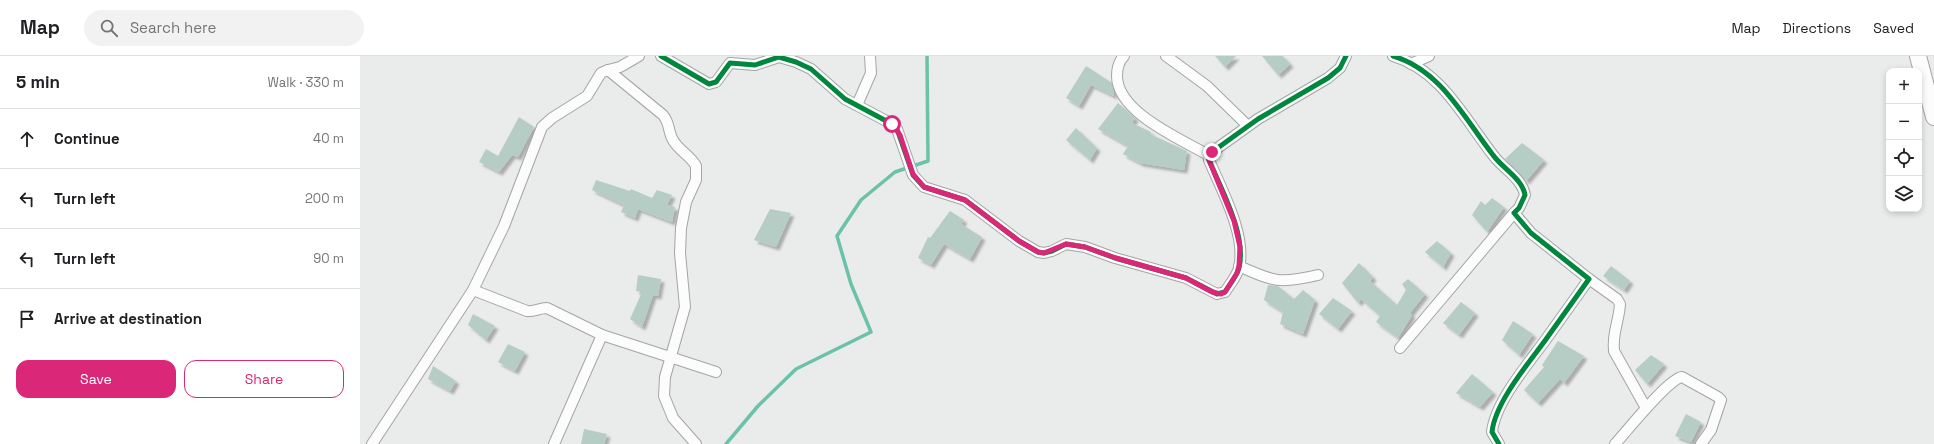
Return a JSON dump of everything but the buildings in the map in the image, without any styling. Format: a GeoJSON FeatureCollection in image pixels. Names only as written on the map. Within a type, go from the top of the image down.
{"type":"FeatureCollection","features":[{"type":"Feature","properties":{"kind":"main road"},"geometry":{"type":"LineString","coordinates":[[1918,56],[1934,117]]}},
{"type":"Feature","properties":{"kind":"street"},"geometry":{"type":"LineString","coordinates":[[372,444],[472,290],[504,226],[542,127],[552,118],[587,96],[598,78],[608,70],[620,67],[639,56]]}},
{"type":"Feature","properties":{"kind":"street"},"geometry":{"type":"LineString","coordinates":[[661,56],[709,84],[716,82],[730,63],[755,65],[774,57],[784,58],[806,66],[838,94],[892,124],[897,129],[913,174],[924,187],[965,200],[1019,241],[1038,252],[1044,253],[1066,244],[1085,247],[1116,258],[1186,278],[1217,294],[1225,292],[1239,266],[1238,233],[1209,160],[1212,152],[1248,126],[1328,78],[1340,68],[1346,56]]}},
{"type":"Feature","properties":{"kind":"street"},"geometry":{"type":"LineString","coordinates":[[857,105],[871,74],[870,56]]}},
{"type":"Feature","properties":{"kind":"street"},"geometry":{"type":"LineString","coordinates":[[1124,56],[1117,69],[1117,81],[1120,90],[1129,103],[1144,118],[1210,156]]}},
{"type":"Feature","properties":{"kind":"street"},"geometry":{"type":"LineString","coordinates":[[1166,56],[1206,86],[1248,126]]}},
{"type":"Feature","properties":{"kind":"street"},"geometry":{"type":"LineString","coordinates":[[1393,56],[1411,64],[1439,84],[1450,95],[1493,156],[1523,187],[1525,195],[1519,208],[1400,348]]}},
{"type":"Feature","properties":{"kind":"street"},"geometry":{"type":"LineString","coordinates":[[1411,64],[1429,56]]}},
{"type":"Feature","properties":{"kind":"street"},"geometry":{"type":"LineString","coordinates":[[608,70],[663,115],[667,120],[670,134],[674,143],[696,166],[698,172],[686,202],[681,228],[680,253],[685,307],[665,377],[664,396],[673,418],[696,444]]}},
{"type":"Feature","properties":{"kind":"street"},"geometry":{"type":"LineString","coordinates":[[1514,213],[1531,233],[1617,299],[1620,304],[1614,328],[1614,351],[1646,408]]}},
{"type":"Feature","properties":{"kind":"street"},"geometry":{"type":"LineString","coordinates":[[1239,266],[1281,282],[1294,281],[1318,275]]}},
{"type":"Feature","properties":{"kind":"street"},"geometry":{"type":"LineString","coordinates":[[1499,444],[1492,432],[1492,426],[1502,403],[1518,377],[1589,279]]}},
{"type":"Feature","properties":{"kind":"street"},"geometry":{"type":"LineString","coordinates":[[472,290],[527,311],[534,312],[542,308],[547,308],[602,335],[716,372]]}},
{"type":"Feature","properties":{"kind":"street"},"geometry":{"type":"LineString","coordinates":[[554,444],[602,335]]}},
{"type":"Feature","properties":{"kind":"street"},"geometry":{"type":"LineString","coordinates":[[1615,444],[1646,408],[1677,378],[1682,377],[1721,400],[1711,430],[1701,444]]}},
{"type":"Feature","properties":{"kind":"waterway"},"geometry":{"type":"LineString","coordinates":[[726,444],[758,406],[796,369],[871,332],[851,284],[837,236],[861,200],[895,172],[928,161],[927,56]]}},
{"type":"Feature","properties":{"kind":"cycle path"},"geometry":{"type":"LineString","coordinates":[[661,56],[709,84],[716,82],[730,63],[755,65],[779,57],[796,62],[811,69],[845,99],[892,124],[897,129],[913,175],[924,187],[965,200],[1019,241],[1038,252],[1044,253],[1052,251],[1066,244],[1085,247],[1115,258],[1186,278],[1217,294],[1225,292],[1235,277],[1239,268],[1240,255],[1239,241],[1232,212],[1209,160],[1212,152],[1258,119],[1328,78],[1340,68],[1346,56]]}},
{"type":"Feature","properties":{"kind":"cycle path"},"geometry":{"type":"LineString","coordinates":[[1393,56],[1410,63],[1425,72],[1450,97],[1497,160],[1520,183],[1525,195],[1519,208],[1514,213],[1531,233],[1589,279],[1505,397],[1494,421],[1492,432],[1499,444]]}},
{"type":"Feature","properties":{"kind":"route"},"geometry":{"type":"LineString","coordinates":[[892,124],[900,135],[913,174],[918,182],[928,189],[957,196],[965,200],[1029,248],[1044,253],[1066,244],[1085,247],[1116,258],[1186,278],[1212,292],[1221,294],[1225,292],[1237,273],[1240,247],[1234,221],[1209,160],[1212,152]]}}]}
